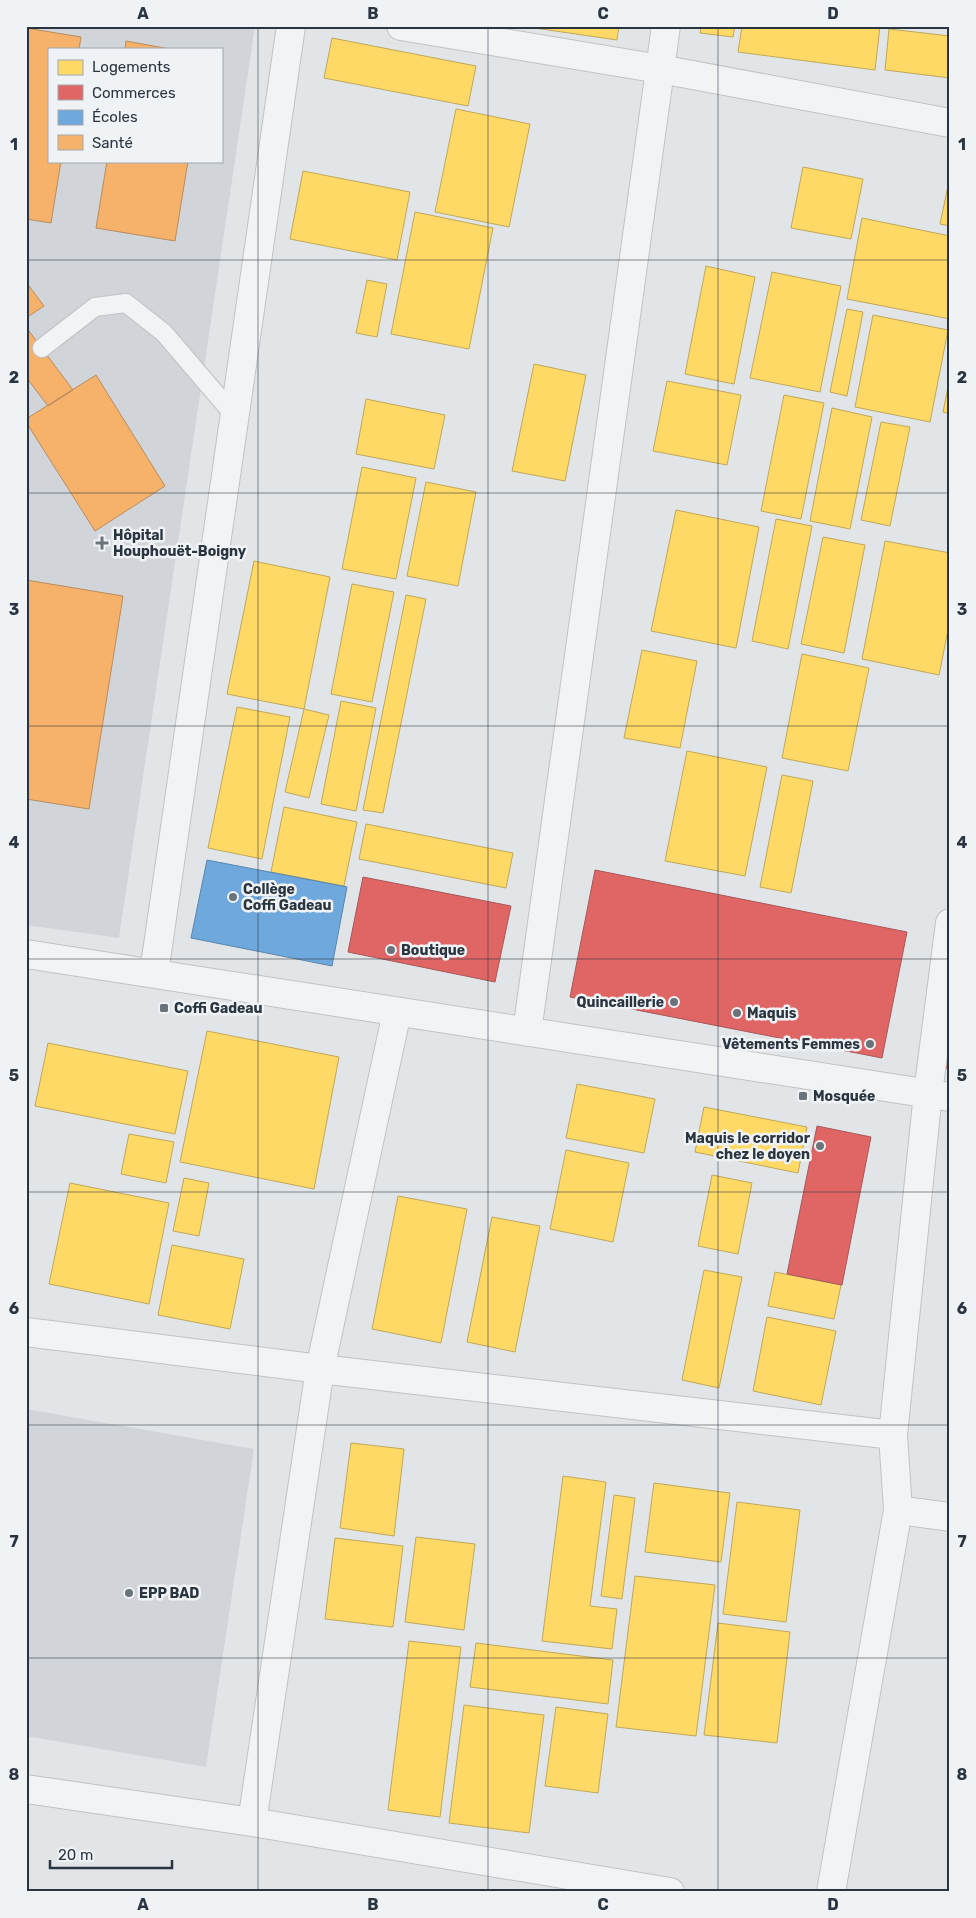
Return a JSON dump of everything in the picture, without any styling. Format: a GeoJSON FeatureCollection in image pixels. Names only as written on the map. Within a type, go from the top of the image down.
{"type":"FeatureCollection","features":[{"type":"Feature","properties":{"kind":"street"},"geometry":{"type":"LineString","coordinates":[[154,973],[291,26]]}},
{"type":"Feature","properties":{"kind":"street"},"geometry":{"type":"LineString","coordinates":[[401,26],[660,69],[950,122]]}},
{"type":"Feature","properties":{"kind":"street"},"geometry":{"type":"LineString","coordinates":[[527,1032],[666,26]]}},
{"type":"Feature","properties":{"kind":"street"},"geometry":{"type":"LineString","coordinates":[[831,1892],[898,1510],[893,1435],[939,1095],[950,923]]}},
{"type":"Feature","properties":{"kind":"street"},"geometry":{"type":"LineString","coordinates":[[26,954],[939,1095]]}},
{"type":"Feature","properties":{"kind":"street"},"geometry":{"type":"LineString","coordinates":[[252,1822],[320,1369],[397,1012]]}},
{"type":"Feature","properties":{"kind":"street"},"geometry":{"type":"LineString","coordinates":[[26,1332],[320,1369],[893,1435]]}},
{"type":"Feature","properties":{"kind":"street"},"geometry":{"type":"LineString","coordinates":[[898,1510],[950,1517]]}},
{"type":"Feature","properties":{"kind":"street"},"geometry":{"type":"LineString","coordinates":[[26,1789],[252,1822],[670,1892]]}},
{"type":"Feature","properties":{"kind":"lane"},"geometry":{"type":"LineString","coordinates":[[42,348],[95,307],[126,304],[164,333],[234,415]]}},
{"type":"Feature","properties":{"kind":"shaded area","name":"Hôpital Houphouët-Boigny"},"geometry":{"type":"Polygon","coordinates":[[[26,26],[255,26],[119,938],[26,925],[26,26]]]}},
{"type":"Feature","properties":{"kind":"shaded area","name":"EPP BAD"},"geometry":{"type":"Polygon","coordinates":[[[26,1409],[254,1449],[206,1767],[26,1736],[26,1409]]]}},
{"type":"Feature","properties":{"kind":"building: Logements"},"geometry":{"type":"Polygon","coordinates":[[[521,26],[619,26],[617,40],[521,26]]]}},
{"type":"Feature","properties":{"kind":"building: Logements"},"geometry":{"type":"Polygon","coordinates":[[[701,26],[735,26],[733,37],[700,33],[701,26]]]}},
{"type":"Feature","properties":{"kind":"building: Logements"},"geometry":{"type":"Polygon","coordinates":[[[742,26],[880,26],[875,70],[738,52],[742,26]]]}},
{"type":"Feature","properties":{"kind":"building: Logements"},"geometry":{"type":"Polygon","coordinates":[[[889,29],[950,36],[950,78],[885,70],[889,29]]]}},
{"type":"Feature","properties":{"kind":"building: Logements"},"geometry":{"type":"Polygon","coordinates":[[[332,38],[476,66],[468,106],[324,78],[332,38]]]}},
{"type":"Feature","properties":{"kind":"building: Logements"},"geometry":{"type":"Polygon","coordinates":[[[456,109],[530,124],[509,227],[435,212],[456,109]]]}},
{"type":"Feature","properties":{"kind":"building: Logements"},"geometry":{"type":"Polygon","coordinates":[[[803,167],[863,179],[851,239],[791,228],[803,167]]]}},
{"type":"Feature","properties":{"kind":"building: Logements"},"geometry":{"type":"Polygon","coordinates":[[[303,171],[410,192],[397,260],[290,239],[303,171]]]}},
{"type":"Feature","properties":{"kind":"building: Logements"},"geometry":{"type":"Polygon","coordinates":[[[950,181],[950,226],[940,224],[950,181]]]}},
{"type":"Feature","properties":{"kind":"building: Logements"},"geometry":{"type":"Polygon","coordinates":[[[415,212],[493,228],[469,349],[391,334],[415,212]]]}},
{"type":"Feature","properties":{"kind":"building: Logements"},"geometry":{"type":"Polygon","coordinates":[[[862,218],[950,236],[950,319],[847,299],[862,218]]]}},
{"type":"Feature","properties":{"kind":"building: Logements"},"geometry":{"type":"Polygon","coordinates":[[[706,266],[755,277],[734,384],[685,374],[706,266]]]}},
{"type":"Feature","properties":{"kind":"building: Logements"},"geometry":{"type":"Polygon","coordinates":[[[772,272],[841,286],[820,392],[750,378],[772,272]]]}},
{"type":"Feature","properties":{"kind":"building: Logements"},"geometry":{"type":"Polygon","coordinates":[[[367,280],[387,284],[377,337],[356,333],[367,280]]]}},
{"type":"Feature","properties":{"kind":"building: Logements"},"geometry":{"type":"Polygon","coordinates":[[[847,309],[863,312],[847,396],[830,392],[847,309]]]}},
{"type":"Feature","properties":{"kind":"building: Logements"},"geometry":{"type":"Polygon","coordinates":[[[873,315],[948,330],[930,422],[855,407],[873,315]]]}},
{"type":"Feature","properties":{"kind":"building: Logements"},"geometry":{"type":"Polygon","coordinates":[[[534,364],[586,375],[565,481],[512,471],[534,364]]]}},
{"type":"Feature","properties":{"kind":"building: Logements"},"geometry":{"type":"Polygon","coordinates":[[[950,377],[950,414],[943,412],[950,377]]]}},
{"type":"Feature","properties":{"kind":"building: Logements"},"geometry":{"type":"Polygon","coordinates":[[[667,381],[741,395],[727,465],[653,451],[667,381]]]}},
{"type":"Feature","properties":{"kind":"building: Logements"},"geometry":{"type":"Polygon","coordinates":[[[784,395],[824,403],[801,519],[761,511],[784,395]]]}},
{"type":"Feature","properties":{"kind":"building: Logements"},"geometry":{"type":"Polygon","coordinates":[[[366,399],[445,415],[434,469],[356,454],[366,399]]]}},
{"type":"Feature","properties":{"kind":"building: Logements"},"geometry":{"type":"Polygon","coordinates":[[[832,408],[872,417],[850,529],[810,521],[832,408]]]}},
{"type":"Feature","properties":{"kind":"building: Logements"},"geometry":{"type":"Polygon","coordinates":[[[881,422],[910,427],[890,526],[861,520],[881,422]]]}},
{"type":"Feature","properties":{"kind":"building: Logements"},"geometry":{"type":"Polygon","coordinates":[[[362,467],[416,478],[396,579],[342,569],[362,467]]]}},
{"type":"Feature","properties":{"kind":"building: Logements"},"geometry":{"type":"Polygon","coordinates":[[[426,482],[476,492],[458,586],[407,576],[426,482]]]}},
{"type":"Feature","properties":{"kind":"building: Logements"},"geometry":{"type":"Polygon","coordinates":[[[676,510],[759,527],[736,648],[651,631],[676,510]]]}},
{"type":"Feature","properties":{"kind":"building: Logements"},"geometry":{"type":"Polygon","coordinates":[[[776,519],[812,526],[788,649],[752,641],[776,519]]]}},
{"type":"Feature","properties":{"kind":"building: Logements"},"geometry":{"type":"Polygon","coordinates":[[[823,537],[865,545],[844,653],[801,644],[823,537]]]}},
{"type":"Feature","properties":{"kind":"building: Logements"},"geometry":{"type":"Polygon","coordinates":[[[885,541],[950,553],[950,620],[939,675],[862,659],[885,541]]]}},
{"type":"Feature","properties":{"kind":"building: Logements"},"geometry":{"type":"Polygon","coordinates":[[[254,561],[330,577],[304,709],[227,694],[254,561]]]}},
{"type":"Feature","properties":{"kind":"building: Logements"},"geometry":{"type":"Polygon","coordinates":[[[352,584],[394,592],[372,702],[331,694],[352,584]]]}},
{"type":"Feature","properties":{"kind":"building: Logements"},"geometry":{"type":"Polygon","coordinates":[[[406,595],[426,599],[383,813],[363,810],[406,595]]]}},
{"type":"Feature","properties":{"kind":"building: Logements"},"geometry":{"type":"Polygon","coordinates":[[[642,650],[697,661],[680,748],[624,738],[642,650]]]}},
{"type":"Feature","properties":{"kind":"building: Logements"},"geometry":{"type":"Polygon","coordinates":[[[802,654],[869,668],[848,771],[782,758],[802,654]]]}},
{"type":"Feature","properties":{"kind":"building: Logements"},"geometry":{"type":"Polygon","coordinates":[[[341,701],[376,708],[356,811],[321,804],[341,701]]]}},
{"type":"Feature","properties":{"kind":"building: Logements"},"geometry":{"type":"Polygon","coordinates":[[[237,707],[290,717],[262,859],[208,848],[237,707]]]}},
{"type":"Feature","properties":{"kind":"building: Logements"},"geometry":{"type":"Polygon","coordinates":[[[304,709],[329,715],[309,798],[285,792],[304,709]]]}},
{"type":"Feature","properties":{"kind":"building: Logements"},"geometry":{"type":"Polygon","coordinates":[[[687,751],[767,767],[745,876],[665,861],[687,751]]]}},
{"type":"Feature","properties":{"kind":"building: Logements"},"geometry":{"type":"Polygon","coordinates":[[[782,775],[813,781],[791,893],[760,887],[782,775]]]}},
{"type":"Feature","properties":{"kind":"building: Logements"},"geometry":{"type":"Polygon","coordinates":[[[284,807],[357,822],[344,886],[271,872],[284,807]]]}},
{"type":"Feature","properties":{"kind":"building: Logements"},"geometry":{"type":"Polygon","coordinates":[[[366,824],[513,853],[506,888],[359,859],[366,824]]]}},
{"type":"Feature","properties":{"kind":"building: Logements"},"geometry":{"type":"Polygon","coordinates":[[[207,1031],[339,1057],[314,1189],[180,1162],[207,1031]]]}},
{"type":"Feature","properties":{"kind":"building: Logements"},"geometry":{"type":"Polygon","coordinates":[[[48,1043],[188,1071],[175,1134],[35,1106],[48,1043]]]}},
{"type":"Feature","properties":{"kind":"building: Logements"},"geometry":{"type":"Polygon","coordinates":[[[577,1084],[655,1099],[644,1153],[566,1138],[577,1084]]]}},
{"type":"Feature","properties":{"kind":"building: Logements"},"geometry":{"type":"Polygon","coordinates":[[[704,1107],[807,1127],[798,1173],[695,1152],[704,1107]]]}},
{"type":"Feature","properties":{"kind":"building: Logements"},"geometry":{"type":"Polygon","coordinates":[[[129,1134],[174,1142],[166,1183],[121,1174],[129,1134]]]}},
{"type":"Feature","properties":{"kind":"building: Logements"},"geometry":{"type":"Polygon","coordinates":[[[566,1150],[629,1163],[613,1242],[550,1229],[566,1150]]]}},
{"type":"Feature","properties":{"kind":"building: Logements"},"geometry":{"type":"Polygon","coordinates":[[[712,1175],[752,1183],[738,1254],[698,1246],[712,1175]]]}},
{"type":"Feature","properties":{"kind":"building: Logements"},"geometry":{"type":"Polygon","coordinates":[[[184,1178],[209,1183],[199,1236],[173,1231],[184,1178]]]}},
{"type":"Feature","properties":{"kind":"building: Logements"},"geometry":{"type":"Polygon","coordinates":[[[70,1183],[169,1203],[149,1304],[49,1284],[70,1183]]]}},
{"type":"Feature","properties":{"kind":"building: Logements"},"geometry":{"type":"Polygon","coordinates":[[[398,1196],[467,1209],[441,1343],[372,1329],[398,1196]]]}},
{"type":"Feature","properties":{"kind":"building: Logements"},"geometry":{"type":"Polygon","coordinates":[[[492,1217],[540,1226],[515,1352],[467,1342],[492,1217]]]}},
{"type":"Feature","properties":{"kind":"building: Logements"},"geometry":{"type":"Polygon","coordinates":[[[172,1245],[244,1259],[230,1329],[158,1315],[172,1245]]]}},
{"type":"Feature","properties":{"kind":"building: Logements"},"geometry":{"type":"Polygon","coordinates":[[[704,1270],[742,1277],[719,1388],[682,1380],[704,1270]]]}},
{"type":"Feature","properties":{"kind":"building: Logements"},"geometry":{"type":"Polygon","coordinates":[[[775,1272],[841,1285],[834,1319],[768,1306],[775,1272]]]}},
{"type":"Feature","properties":{"kind":"building: Logements"},"geometry":{"type":"Polygon","coordinates":[[[767,1317],[836,1331],[821,1405],[753,1391],[767,1317]]]}},
{"type":"Feature","properties":{"kind":"building: Logements"},"geometry":{"type":"Polygon","coordinates":[[[351,1443],[404,1449],[394,1536],[340,1528],[351,1443]]]}},
{"type":"Feature","properties":{"kind":"building: Logements"},"geometry":{"type":"Polygon","coordinates":[[[563,1476],[606,1482],[590,1606],[617,1609],[612,1649],[542,1641],[563,1476]]]}},
{"type":"Feature","properties":{"kind":"building: Logements"},"geometry":{"type":"Polygon","coordinates":[[[654,1483],[730,1493],[721,1562],[645,1552],[654,1483]]]}},
{"type":"Feature","properties":{"kind":"building: Logements"},"geometry":{"type":"Polygon","coordinates":[[[614,1495],[635,1498],[622,1599],[601,1596],[614,1495]]]}},
{"type":"Feature","properties":{"kind":"building: Logements"},"geometry":{"type":"Polygon","coordinates":[[[737,1502],[800,1510],[786,1622],[723,1614],[737,1502]]]}},
{"type":"Feature","properties":{"kind":"building: Logements"},"geometry":{"type":"Polygon","coordinates":[[[416,1537],[475,1544],[464,1630],[405,1622],[416,1537]]]}},
{"type":"Feature","properties":{"kind":"building: Logements"},"geometry":{"type":"Polygon","coordinates":[[[335,1538],[403,1546],[393,1627],[325,1619],[335,1538]]]}},
{"type":"Feature","properties":{"kind":"building: Logements"},"geometry":{"type":"Polygon","coordinates":[[[635,1576],[715,1585],[696,1736],[616,1727],[635,1576]]]}},
{"type":"Feature","properties":{"kind":"building: Logements"},"geometry":{"type":"Polygon","coordinates":[[[718,1623],[790,1632],[777,1743],[704,1735],[718,1623]]]}},
{"type":"Feature","properties":{"kind":"building: Logements"},"geometry":{"type":"Polygon","coordinates":[[[409,1641],[461,1647],[440,1817],[388,1810],[409,1641]]]}},
{"type":"Feature","properties":{"kind":"building: Logements"},"geometry":{"type":"Polygon","coordinates":[[[476,1643],[613,1660],[608,1704],[470,1687],[476,1643]]]}},
{"type":"Feature","properties":{"kind":"building: Logements"},"geometry":{"type":"Polygon","coordinates":[[[464,1705],[544,1715],[529,1833],[449,1823],[464,1705]]]}},
{"type":"Feature","properties":{"kind":"building: Logements"},"geometry":{"type":"Polygon","coordinates":[[[556,1707],[608,1714],[598,1793],[545,1786],[556,1707]]]}},
{"type":"Feature","properties":{"kind":"building: Commerces"},"geometry":{"type":"Polygon","coordinates":[[[595,870],[907,932],[882,1058],[570,997],[595,870]]]}},
{"type":"Feature","properties":{"kind":"building: Commerces"},"geometry":{"type":"Polygon","coordinates":[[[363,877],[511,906],[495,982],[348,952],[363,877]]]}},
{"type":"Feature","properties":{"kind":"building: Commerces"},"geometry":{"type":"Polygon","coordinates":[[[950,1023],[950,1069],[941,1067],[950,1023]]]}},
{"type":"Feature","properties":{"kind":"building: Commerces"},"geometry":{"type":"Polygon","coordinates":[[[817,1126],[871,1137],[842,1285],[787,1274],[817,1126]]]}},
{"type":"Feature","properties":{"kind":"building: Écoles"},"geometry":{"type":"Polygon","coordinates":[[[207,860],[347,887],[332,966],[191,938],[207,860]]]}},
{"type":"Feature","properties":{"kind":"building: Santé"},"geometry":{"type":"Polygon","coordinates":[[[26,28],[81,37],[79,48],[48,48],[48,162],[61,162],[51,223],[26,219],[26,28]]]}},
{"type":"Feature","properties":{"kind":"building: Santé"},"geometry":{"type":"Polygon","coordinates":[[[126,41],[164,48],[125,48],[126,41]]]}},
{"type":"Feature","properties":{"kind":"building: Santé"},"geometry":{"type":"Polygon","coordinates":[[[107,162],[188,162],[175,241],[96,228],[107,162]]]}},
{"type":"Feature","properties":{"kind":"building: Santé"},"geometry":{"type":"Polygon","coordinates":[[[26,282],[44,306],[26,318],[26,282]]]}},
{"type":"Feature","properties":{"kind":"building: Santé"},"geometry":{"type":"Polygon","coordinates":[[[26,327],[73,390],[48,406],[26,377],[26,327]]]}},
{"type":"Feature","properties":{"kind":"building: Santé"},"geometry":{"type":"Polygon","coordinates":[[[96,375],[165,486],[95,531],[26,422],[26,419],[96,375]]]}},
{"type":"Feature","properties":{"kind":"building: Santé"},"geometry":{"type":"Polygon","coordinates":[[[26,580],[123,596],[89,809],[26,799],[26,580]]]}},
{"type":"Feature","properties":{"kind":"place","name":"Hôpital Houphouët-Boigny"},"geometry":{"type":"Point","coordinates":[102,543]}},
{"type":"Feature","properties":{"kind":"place","name":"Collège Coffi Gadeau"},"geometry":{"type":"Point","coordinates":[233,897]}},
{"type":"Feature","properties":{"kind":"place","name":"Boutique"},"geometry":{"type":"Point","coordinates":[391,950]}},
{"type":"Feature","properties":{"kind":"place","name":"Quincaillerie"},"geometry":{"type":"Point","coordinates":[674,1002]}},
{"type":"Feature","properties":{"kind":"place","name":"Coffi Gadeau"},"geometry":{"type":"Point","coordinates":[164,1008]}},
{"type":"Feature","properties":{"kind":"place","name":"Maquis"},"geometry":{"type":"Point","coordinates":[737,1013]}},
{"type":"Feature","properties":{"kind":"place","name":"Vêtements Femmes"},"geometry":{"type":"Point","coordinates":[870,1044]}},
{"type":"Feature","properties":{"kind":"place","name":"Mosquée"},"geometry":{"type":"Point","coordinates":[803,1096]}},
{"type":"Feature","properties":{"kind":"place","name":"Maquis le corridor chez le doyen"},"geometry":{"type":"Point","coordinates":[820,1146]}},
{"type":"Feature","properties":{"kind":"place","name":"EPP BAD"},"geometry":{"type":"Point","coordinates":[129,1593]}}]}
